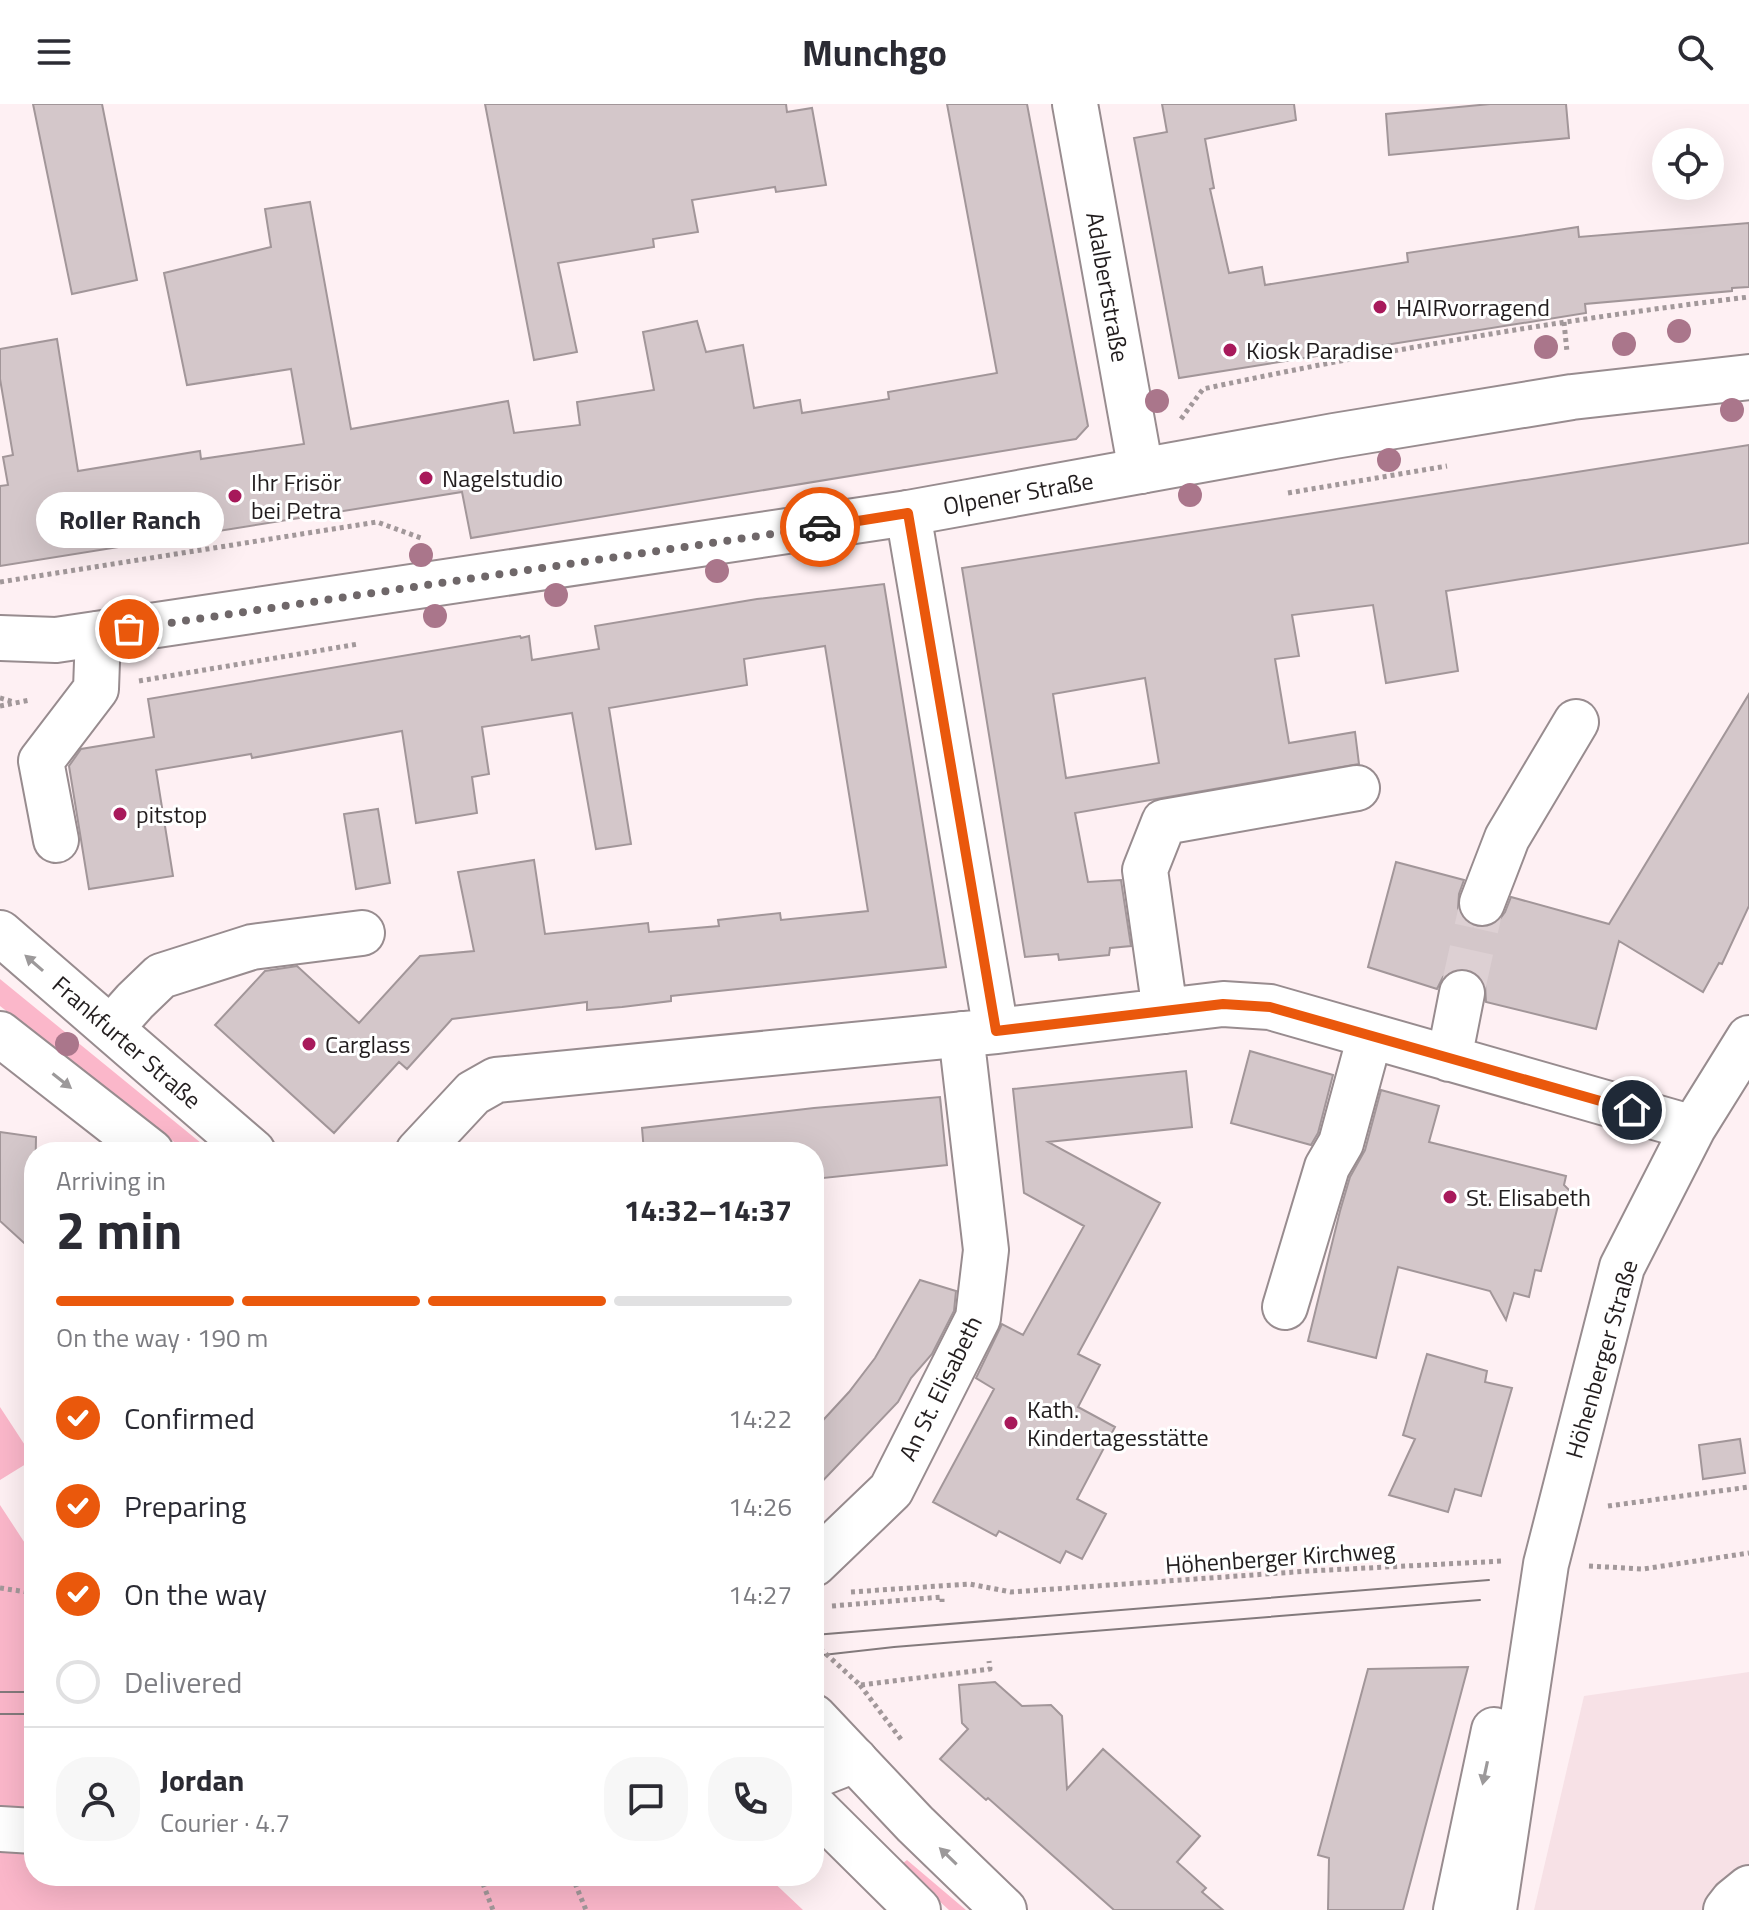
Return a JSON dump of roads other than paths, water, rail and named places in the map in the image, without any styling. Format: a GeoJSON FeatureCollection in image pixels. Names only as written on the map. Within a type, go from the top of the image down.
{"type":"FeatureCollection","features":[{"type":"Feature","properties":{"kind":"street","name":"Adalbertstraße"},"geometry":{"type":"LineString","coordinates":[[1075,104],[1141,471]]}},
{"type":"Feature","properties":{"kind":"street","name":"Olpener Straße"},"geometry":{"type":"LineString","coordinates":[[0,638],[56,640],[98,634],[908,513],[1572,397],[1749,377]]}},
{"type":"Feature","properties":{"kind":"street","name":"An St. Elisabeth"},"geometry":{"type":"LineString","coordinates":[[830,1578],[891,1490],[978,1318],[986,1250],[979,1032],[908,513]]}},
{"type":"Feature","properties":{"kind":"street"},"geometry":{"type":"LineString","coordinates":[[56,840],[41,761],[96,689],[98,634]]}},
{"type":"Feature","properties":{"kind":"street"},"geometry":{"type":"LineString","coordinates":[[0,660],[56,640]]}},
{"type":"Feature","properties":{"kind":"street"},"geometry":{"type":"LineString","coordinates":[[1482,903],[1507,838],[1576,722]]}},
{"type":"Feature","properties":{"kind":"street"},"geometry":{"type":"LineString","coordinates":[[1165,1011],[1145,870],[1164,822],[1357,788]]}},
{"type":"Feature","properties":{"kind":"street","name":"Frankfurter Straße"},"geometry":{"type":"LineString","coordinates":[[0,933],[242,1142]]}},
{"type":"Feature","properties":{"kind":"street"},"geometry":{"type":"LineString","coordinates":[[111,1028],[161,976],[252,947],[362,933]]}},
{"type":"Feature","properties":{"kind":"street"},"geometry":{"type":"LineString","coordinates":[[1449,1059],[1462,993]]}},
{"type":"Feature","properties":{"kind":"street"},"geometry":{"type":"LineString","coordinates":[[427,1142],[473,1093],[496,1080],[979,1032],[1223,1004],[1270,1007],[1693,1128]]}},
{"type":"Feature","properties":{"kind":"street"},"geometry":{"type":"LineString","coordinates":[[0,1034],[138,1142]]}},
{"type":"Feature","properties":{"kind":"street"},"geometry":{"type":"LineString","coordinates":[[1285,1307],[1327,1167],[1341,1143],[1370,1036]]}},
{"type":"Feature","properties":{"kind":"street","name":"Höhenberger Straße"},"geometry":{"type":"LineString","coordinates":[[1494,1910],[1546,1564],[1622,1267],[1693,1128],[1749,1038]]}},
{"type":"Feature","properties":{"kind":"street","name":"Höhenberger Straße"},"geometry":{"type":"LineString","coordinates":[[1456,1910],[1514,1637],[1546,1564]]}},
{"type":"Feature","properties":{"kind":"street"},"geometry":{"type":"LineString","coordinates":[[824,1727],[915,1824],[1004,1910]]}},
{"type":"Feature","properties":{"kind":"street"},"geometry":{"type":"LineString","coordinates":[[824,1772],[855,1760]]}},
{"type":"Feature","properties":{"kind":"street"},"geometry":{"type":"LineString","coordinates":[[824,1817],[918,1910]]}},
{"type":"Feature","properties":{"kind":"street"},"geometry":{"type":"LineString","coordinates":[[0,1829],[24,1830]]}},
{"type":"Feature","properties":{"kind":"street"},"geometry":{"type":"LineString","coordinates":[[1726,1910],[1749,1888]]}},
{"type":"Feature","properties":{"kind":"tunnel"},"geometry":{"type":"LineString","coordinates":[[1462,993],[1482,903]]}},
{"type":"Feature","properties":{"kind":"tram line"},"geometry":{"type":"LineString","coordinates":[[824,1634],[1489,1580]]}},
{"type":"Feature","properties":{"kind":"tram line"},"geometry":{"type":"LineString","coordinates":[[824,1655],[1480,1600]]}},
{"type":"Feature","properties":{"kind":"tram line"},"geometry":{"type":"LineString","coordinates":[[0,1692],[24,1692]]}},
{"type":"Feature","properties":{"kind":"tram line"},"geometry":{"type":"LineString","coordinates":[[0,1714],[24,1714]]}},
{"type":"Feature","properties":{"kind":"place","name":"HAIRvorragend"},"geometry":{"type":"Point","coordinates":[1380,307]}},
{"type":"Feature","properties":{"kind":"place","name":"Kiosk Paradise"},"geometry":{"type":"Point","coordinates":[1230,350]}},
{"type":"Feature","properties":{"kind":"place","name":"Nagelstudio"},"geometry":{"type":"Point","coordinates":[426,478]}},
{"type":"Feature","properties":{"kind":"place","name":"Ihr Frisör bei Petra"},"geometry":{"type":"Point","coordinates":[235,496]}},
{"type":"Feature","properties":{"kind":"place","name":"Roller Ranch"},"geometry":{"type":"Point","coordinates":[129,629]}},
{"type":"Feature","properties":{"kind":"place","name":"pitstop"},"geometry":{"type":"Point","coordinates":[120,814]}},
{"type":"Feature","properties":{"kind":"place","name":"Carglass"},"geometry":{"type":"Point","coordinates":[309,1044]}},
{"type":"Feature","properties":{"kind":"place","name":"St. Elisabeth"},"geometry":{"type":"Point","coordinates":[1450,1197]}},
{"type":"Feature","properties":{"kind":"place","name":"Kath. Kindertagesstätte"},"geometry":{"type":"Point","coordinates":[1011,1423]}}]}
